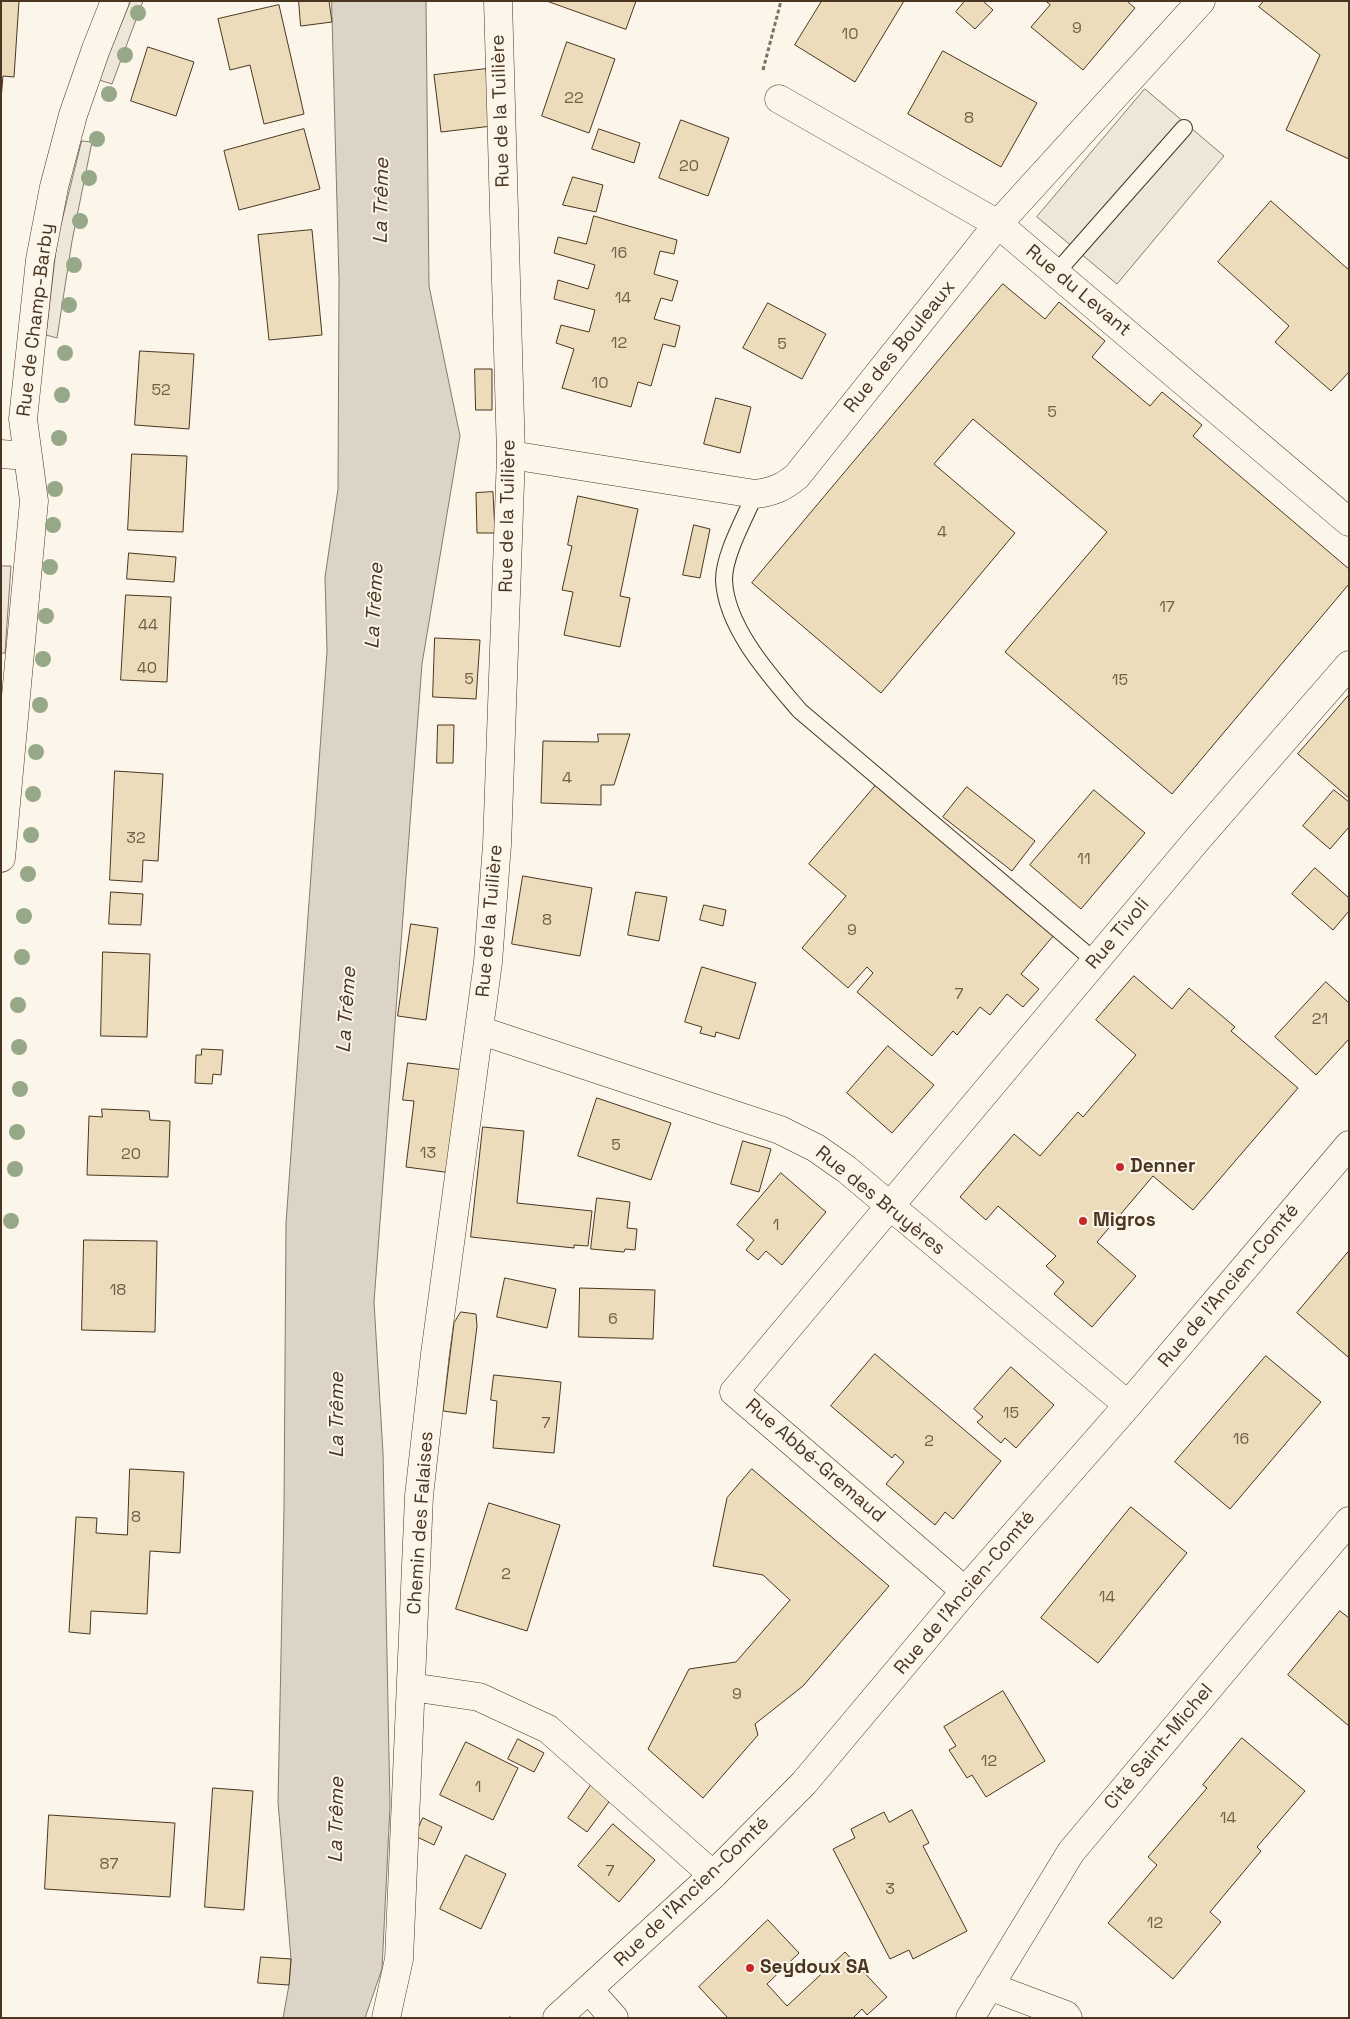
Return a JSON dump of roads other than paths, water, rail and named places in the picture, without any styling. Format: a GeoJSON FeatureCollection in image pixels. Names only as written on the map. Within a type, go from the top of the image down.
{"type":"FeatureCollection","features":[{"type":"Feature","properties":{"kind":"street","name":"Rue de Champ-Barby"},"geometry":{"type":"LineString","coordinates":[[1,858],[34,501],[23,418],[40,260],[54,187],[73,115],[115,1]]}},
{"type":"Feature","properties":{"kind":"street","name":"Rue de la Tuilière"},"geometry":{"type":"LineString","coordinates":[[479,1030],[488,962],[497,845],[511,455],[498,1]]}},
{"type":"Feature","properties":{"kind":"street","name":"Rue des Bouleaux"},"geometry":{"type":"LineString","coordinates":[[511,455],[755,494],[772,492],[786,486],[797,476],[998,224],[1201,1]]}},
{"type":"Feature","properties":{"kind":"street","name":"Rue du Levant"},"geometry":{"type":"LineString","coordinates":[[778,100],[998,224],[1349,522]]}},
{"type":"Feature","properties":{"kind":"street"},"geometry":{"type":"LineString","coordinates":[[1,454],[28,456]]}},
{"type":"Feature","properties":{"kind":"street","name":"Rue Tivoli"},"geometry":{"type":"LineString","coordinates":[[889,1206],[1095,961],[1349,665]]}},
{"type":"Feature","properties":{"kind":"street","name":"Rue des Bruyères"},"geometry":{"type":"LineString","coordinates":[[479,1030],[798,1138],[846,1169],[1128,1404]]}},
{"type":"Feature","properties":{"kind":"street","name":"Chemin des Falaises"},"geometry":{"type":"LineString","coordinates":[[386,2018],[399,1959],[419,1496],[435,1354],[479,1030]]}},
{"type":"Feature","properties":{"kind":"street","name":"Rue de l'Ancien-Comté"},"geometry":{"type":"LineString","coordinates":[[556,2018],[589,1990],[713,1875],[804,1783],[965,1591],[1128,1404],[1349,1145]]}},
{"type":"Feature","properties":{"kind":"street","name":"Rue Abbé-Gremaud"},"geometry":{"type":"LineString","coordinates":[[889,1206],[734,1392],[965,1591]]}},
{"type":"Feature","properties":{"kind":"street","name":"Cité Saint-Michel"},"geometry":{"type":"LineString","coordinates":[[970,2018],[1071,1852],[1349,1521]]}},
{"type":"Feature","properties":{"kind":"street"},"geometry":{"type":"LineString","coordinates":[[411,1687],[479,1697],[548,1729],[713,1875]]}},
{"type":"Feature","properties":{"kind":"street"},"geometry":{"type":"LineString","coordinates":[[989,1986],[1066,2014],[1068,2018]]}},
{"type":"Feature","properties":{"kind":"street"},"geometry":{"type":"LineString","coordinates":[[589,1990],[614,2018]]}},
{"type":"Feature","properties":{"kind":"lane"},"geometry":{"type":"LineString","coordinates":[[1056,273],[1184,128]]}},
{"type":"Feature","properties":{"kind":"lane"},"geometry":{"type":"LineString","coordinates":[[755,494],[727,562],[724,580],[739,631],[767,672],[800,711],[1095,961]]}},
{"type":"Feature","properties":{"kind":"water","name":"La Trême"},"geometry":{"type":"Polygon","coordinates":[[[332,1],[426,1],[429,286],[460,436],[422,664],[374,1302],[383,1453],[390,1806],[382,1969],[365,2018],[283,2018],[289,1985],[291,1959],[278,1802],[284,1508],[286,1223],[327,651],[325,577],[338,489],[339,280],[332,1]]]}},
{"type":"Feature","properties":{"kind":"place","name":"Denner"},"geometry":{"type":"Point","coordinates":[1120,1167]}},
{"type":"Feature","properties":{"kind":"place","name":"Migros"},"geometry":{"type":"Point","coordinates":[1083,1221]}},
{"type":"Feature","properties":{"kind":"place","name":"Seydoux SA"},"geometry":{"type":"Point","coordinates":[750,1968]}}]}
